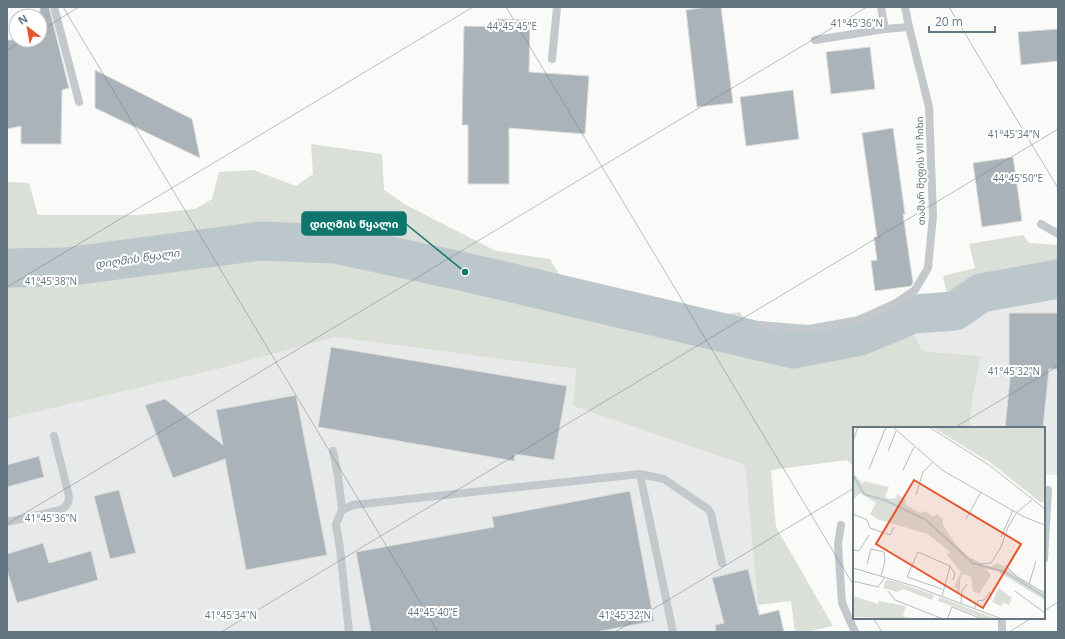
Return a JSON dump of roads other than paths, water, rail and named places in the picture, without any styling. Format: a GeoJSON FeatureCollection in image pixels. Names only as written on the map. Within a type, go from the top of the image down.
{"type":"FeatureCollection","features":[{"type":"Feature","properties":{"kind":"lane"},"geometry":{"type":"LineString","coordinates":[[54,7],[79,102]]}},
{"type":"Feature","properties":{"kind":"lane"},"geometry":{"type":"LineString","coordinates":[[552,59],[557,7]]}},
{"type":"Feature","properties":{"kind":"lane"},"geometry":{"type":"LineString","coordinates":[[881,7],[885,29]]}},
{"type":"Feature","properties":{"kind":"lane","name":"თამარ მეფის VII ჩიხი"},"geometry":{"type":"LineString","coordinates":[[760,325],[809,329],[859,320],[894,304],[915,290],[928,268],[933,216],[929,107],[909,27],[906,7]]}},
{"type":"Feature","properties":{"kind":"lane"},"geometry":{"type":"LineString","coordinates":[[815,40],[885,29],[909,27]]}},
{"type":"Feature","properties":{"kind":"lane"},"geometry":{"type":"LineString","coordinates":[[1041,224],[1058,234]]}},
{"type":"Feature","properties":{"kind":"lane"},"geometry":{"type":"LineString","coordinates":[[7,522],[60,510],[66,507],[69,502],[69,496],[54,436]]}},
{"type":"Feature","properties":{"kind":"lane"},"geometry":{"type":"LineString","coordinates":[[332,451],[338,476],[342,510],[336,524],[350,632]]}},
{"type":"Feature","properties":{"kind":"lane"},"geometry":{"type":"LineString","coordinates":[[342,510],[353,505],[640,474],[664,479],[708,509],[711,514],[722,563]]}},
{"type":"Feature","properties":{"kind":"lane"},"geometry":{"type":"LineString","coordinates":[[640,474],[673,632]]}},
{"type":"Feature","properties":{"kind":"lane"},"geometry":{"type":"LineString","coordinates":[[1045,542],[1048,490]]}},
{"type":"Feature","properties":{"kind":"lane"},"geometry":{"type":"LineString","coordinates":[[841,525],[838,544],[842,603],[855,632]]}},
{"type":"Feature","properties":{"kind":"lane"},"geometry":{"type":"LineString","coordinates":[[1002,619],[1002,632]]}},
{"type":"Feature","properties":{"kind":"waterway","name":"დიღმის წყალი"},"geometry":{"type":"LineString","coordinates":[[7,268],[65,267],[261,241],[335,244],[465,272],[793,349],[860,336],[913,314],[955,311],[981,293],[1058,279]]}},
{"type":"Feature","properties":{"kind":"place","name":"დიღმის წყალი"},"geometry":{"type":"Point","coordinates":[465,272]}}]}
